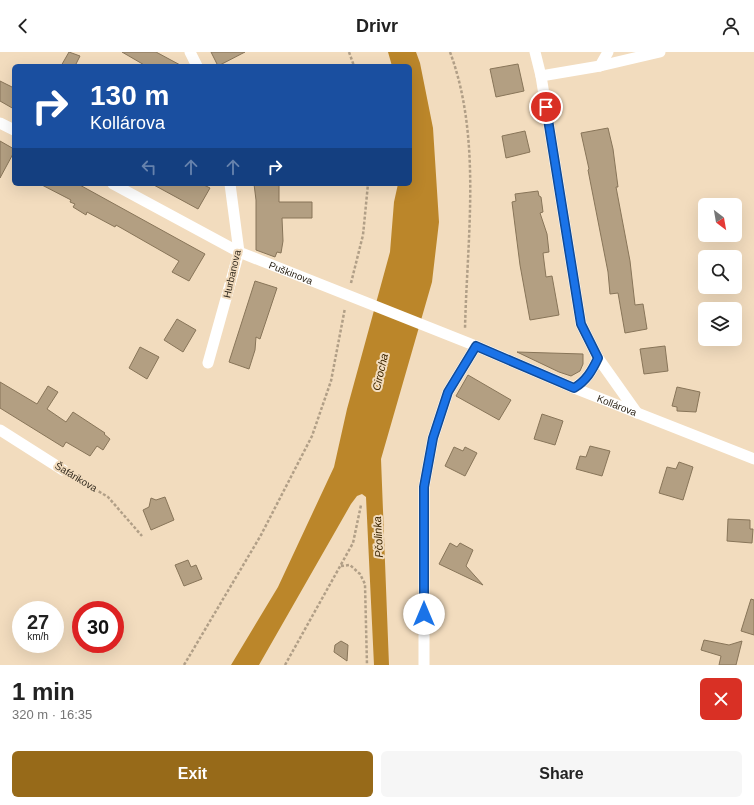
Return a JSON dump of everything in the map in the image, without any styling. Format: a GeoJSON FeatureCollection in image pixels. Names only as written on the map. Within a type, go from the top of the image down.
{"type":"FeatureCollection","features":[{"type":"Feature","properties":{"kind":"street"},"geometry":{"type":"LineString","coordinates":[[190,52],[197,64]]}},
{"type":"Feature","properties":{"kind":"street"},"geometry":{"type":"LineString","coordinates":[[535,52],[541,76],[581,324],[598,358],[637,413]]}},
{"type":"Feature","properties":{"kind":"street"},"geometry":{"type":"LineString","coordinates":[[600,66],[608,52]]}},
{"type":"Feature","properties":{"kind":"street"},"geometry":{"type":"LineString","coordinates":[[541,76],[600,66],[660,52]]}},
{"type":"Feature","properties":{"kind":"street"},"geometry":{"type":"LineString","coordinates":[[0,123],[12,129]]}},
{"type":"Feature","properties":{"kind":"street","name":"Puškinova"},"geometry":{"type":"LineString","coordinates":[[117,186],[239,252],[476,346]]}},
{"type":"Feature","properties":{"kind":"street","name":"Hurbanova"},"geometry":{"type":"LineString","coordinates":[[208,363],[239,252],[230,186]]}},
{"type":"Feature","properties":{"kind":"street"},"geometry":{"type":"LineString","coordinates":[[424,665],[424,487],[433,438],[448,392],[476,346]]}},
{"type":"Feature","properties":{"kind":"street","name":"Kollárova"},"geometry":{"type":"LineString","coordinates":[[476,346],[574,388],[754,459]]}},
{"type":"Feature","properties":{"kind":"street"},"geometry":{"type":"LineString","coordinates":[[574,388],[583,383],[593,370],[598,358]]}},
{"type":"Feature","properties":{"kind":"street","name":"Šafárikova"},"geometry":{"type":"LineString","coordinates":[[0,430],[63,470]]}},
{"type":"Feature","properties":{"kind":"path"},"geometry":{"type":"LineString","coordinates":[[349,52],[353,64]]}},
{"type":"Feature","properties":{"kind":"path"},"geometry":{"type":"LineString","coordinates":[[450,52],[467,116],[470,177],[464,341]]}},
{"type":"Feature","properties":{"kind":"path"},"geometry":{"type":"LineString","coordinates":[[347,295],[363,235],[368,186]]}},
{"type":"Feature","properties":{"kind":"path"},"geometry":{"type":"LineString","coordinates":[[184,665],[262,535],[312,436],[331,382],[344,312]]}},
{"type":"Feature","properties":{"kind":"path","name":"Šafárikova"},"geometry":{"type":"LineString","coordinates":[[63,470],[108,497],[142,536]]}},
{"type":"Feature","properties":{"kind":"path"},"geometry":{"type":"LineString","coordinates":[[285,665],[306,631],[353,543],[361,505]]}},
{"type":"Feature","properties":{"kind":"path"},"geometry":{"type":"LineString","coordinates":[[340,566],[350,565],[360,574],[365,584],[367,665]]}},
{"type":"Feature","properties":{"kind":"water"},"geometry":{"type":"Polygon","coordinates":[[[388,52],[416,52],[420,63],[433,128],[439,222],[432,282],[381,459],[389,665],[374,665],[366,497],[362,494],[357,496],[351,504],[259,665],[231,665],[278,587],[334,467],[347,409],[390,252],[394,202],[398,186],[412,186],[412,64],[391,64],[388,52]]]}},
{"type":"Feature","properties":{"kind":"building"},"geometry":{"type":"Polygon","coordinates":[[[69,52],[80,56],[76,64],[62,64],[69,52]]]}},
{"type":"Feature","properties":{"kind":"building"},"geometry":{"type":"Polygon","coordinates":[[[122,52],[156,52],[178,64],[143,64],[122,52]]]}},
{"type":"Feature","properties":{"kind":"building"},"geometry":{"type":"Polygon","coordinates":[[[211,52],[245,52],[222,64],[217,64],[211,52]]]}},
{"type":"Feature","properties":{"kind":"building"},"geometry":{"type":"Polygon","coordinates":[[[518,64],[524,91],[496,97],[490,69],[518,64]]]}},
{"type":"Feature","properties":{"kind":"building"},"geometry":{"type":"Polygon","coordinates":[[[0,81],[12,87],[12,108],[0,101],[0,81]]]}},
{"type":"Feature","properties":{"kind":"building"},"geometry":{"type":"Polygon","coordinates":[[[608,128],[613,149],[618,187],[616,187],[630,261],[635,305],[643,304],[647,329],[625,333],[618,293],[610,294],[608,272],[581,133],[608,128]]]}},
{"type":"Feature","properties":{"kind":"building"},"geometry":{"type":"Polygon","coordinates":[[[525,131],[530,152],[506,158],[502,136],[525,131]]]}},
{"type":"Feature","properties":{"kind":"building"},"geometry":{"type":"Polygon","coordinates":[[[0,141],[12,148],[12,156],[0,178],[0,141]]]}},
{"type":"Feature","properties":{"kind":"building"},"geometry":{"type":"Polygon","coordinates":[[[44,186],[82,186],[205,254],[189,281],[172,272],[179,261],[116,225],[115,227],[87,212],[86,215],[73,207],[75,204],[70,202],[71,200],[44,186]]]}},
{"type":"Feature","properties":{"kind":"building"},"geometry":{"type":"Polygon","coordinates":[[[156,186],[206,186],[210,188],[198,209],[156,186]]]}},
{"type":"Feature","properties":{"kind":"building"},"geometry":{"type":"Polygon","coordinates":[[[254,186],[279,186],[279,202],[312,202],[312,218],[282,218],[283,241],[281,253],[277,252],[275,257],[256,250],[256,200],[254,186]]]}},
{"type":"Feature","properties":{"kind":"building"},"geometry":{"type":"Polygon","coordinates":[[[538,191],[539,196],[541,197],[543,212],[540,213],[547,234],[549,252],[543,253],[546,277],[552,276],[559,315],[530,320],[520,265],[512,202],[516,201],[515,194],[538,191]]]}},
{"type":"Feature","properties":{"kind":"building"},"geometry":{"type":"Polygon","coordinates":[[[255,281],[277,288],[260,339],[256,337],[255,350],[249,369],[229,362],[255,281]]]}},
{"type":"Feature","properties":{"kind":"building"},"geometry":{"type":"Polygon","coordinates":[[[177,319],[196,330],[183,352],[164,340],[177,319]]]}},
{"type":"Feature","properties":{"kind":"building"},"geometry":{"type":"Polygon","coordinates":[[[665,346],[668,371],[644,374],[640,349],[665,346]]]}},
{"type":"Feature","properties":{"kind":"building"},"geometry":{"type":"Polygon","coordinates":[[[140,347],[159,357],[147,379],[129,368],[140,347]]]}},
{"type":"Feature","properties":{"kind":"building"},"geometry":{"type":"Polygon","coordinates":[[[517,352],[583,354],[583,364],[580,371],[571,376],[559,372],[517,352]]]}},
{"type":"Feature","properties":{"kind":"building"},"geometry":{"type":"Polygon","coordinates":[[[468,375],[511,400],[499,420],[456,396],[468,375]]]}},
{"type":"Feature","properties":{"kind":"building"},"geometry":{"type":"Polygon","coordinates":[[[0,382],[37,404],[48,386],[58,392],[47,409],[66,422],[73,412],[105,433],[104,434],[110,439],[103,450],[97,446],[90,456],[66,442],[63,447],[0,408],[0,382]]]}},
{"type":"Feature","properties":{"kind":"building"},"geometry":{"type":"Polygon","coordinates":[[[677,387],[700,392],[696,412],[677,411],[677,407],[672,406],[677,387]]]}},
{"type":"Feature","properties":{"kind":"building"},"geometry":{"type":"Polygon","coordinates":[[[542,414],[563,421],[555,445],[534,439],[542,414]]]}},
{"type":"Feature","properties":{"kind":"building"},"geometry":{"type":"Polygon","coordinates":[[[590,446],[610,451],[602,476],[576,469],[580,456],[586,457],[590,446]]]}},
{"type":"Feature","properties":{"kind":"building"},"geometry":{"type":"Polygon","coordinates":[[[454,447],[463,451],[465,447],[477,453],[465,476],[445,466],[454,447]]]}},
{"type":"Feature","properties":{"kind":"building"},"geometry":{"type":"Polygon","coordinates":[[[679,462],[693,467],[683,500],[659,493],[667,467],[676,469],[679,462]]]}},
{"type":"Feature","properties":{"kind":"building"},"geometry":{"type":"Polygon","coordinates":[[[165,497],[174,520],[151,530],[143,510],[149,507],[151,498],[156,500],[165,497]]]}},
{"type":"Feature","properties":{"kind":"building"},"geometry":{"type":"Polygon","coordinates":[[[728,519],[750,520],[750,529],[753,529],[752,543],[727,541],[728,519]]]}},
{"type":"Feature","properties":{"kind":"building"},"geometry":{"type":"Polygon","coordinates":[[[450,543],[457,547],[460,543],[473,550],[466,566],[483,585],[439,564],[450,543]]]}},
{"type":"Feature","properties":{"kind":"building"},"geometry":{"type":"Polygon","coordinates":[[[188,560],[191,567],[196,565],[202,579],[184,586],[175,565],[188,560]]]}},
{"type":"Feature","properties":{"kind":"building"},"geometry":{"type":"Polygon","coordinates":[[[751,599],[754,600],[754,635],[741,631],[751,599]]]}},
{"type":"Feature","properties":{"kind":"building"},"geometry":{"type":"Polygon","coordinates":[[[704,640],[729,645],[742,641],[736,665],[719,665],[721,656],[701,650],[704,640]]]}},
{"type":"Feature","properties":{"kind":"building"},"geometry":{"type":"Polygon","coordinates":[[[341,641],[348,645],[347,661],[334,652],[335,645],[341,641]]]}},
{"type":"Feature","properties":{"kind":"route"},"geometry":{"type":"LineString","coordinates":[[424,614],[424,487],[433,438],[448,392],[476,346],[574,388],[583,383],[593,370],[598,358],[581,324],[546,107]]}},
{"type":"Feature","properties":{"kind":"water label","name":"Cirocha"},"geometry":{"type":"Point","coordinates":[380,372]}},
{"type":"Feature","properties":{"kind":"water label","name":"Pčolinka"},"geometry":{"type":"Point","coordinates":[378,537]}}]}
